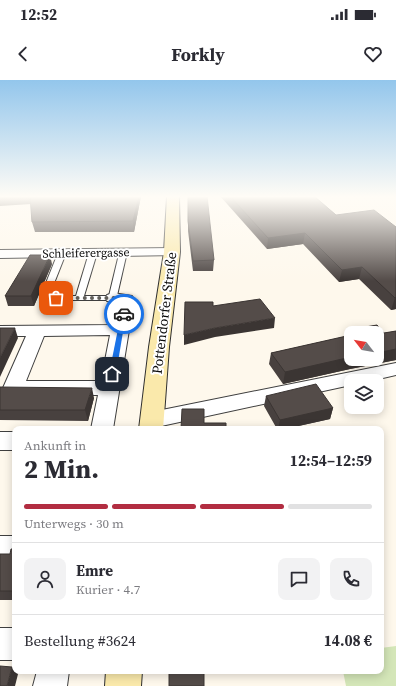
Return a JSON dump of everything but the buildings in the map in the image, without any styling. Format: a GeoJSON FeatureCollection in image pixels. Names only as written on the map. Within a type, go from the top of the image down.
{"type":"FeatureCollection","features":[{"type":"Feature","properties":{"kind":"main road","name":"Pottendorfer Straße"},"geometry":{"type":"LineString","coordinates":[[151,425],[159,347],[172,252],[172,224]]}},
{"type":"Feature","properties":{"kind":"main road"},"geometry":{"type":"LineString","coordinates":[[123,686],[124,674]]}},
{"type":"Feature","properties":{"kind":"street","name":"Schleiferergasse"},"geometry":{"type":"LineString","coordinates":[[0,254],[172,252]]}},
{"type":"Feature","properties":{"kind":"street"},"geometry":{"type":"LineString","coordinates":[[103,426],[126,299],[113,298]]}},
{"type":"Feature","properties":{"kind":"street"},"geometry":{"type":"LineString","coordinates":[[37,330],[13,388],[110,388]]}},
{"type":"Feature","properties":{"kind":"street"},"geometry":{"type":"LineString","coordinates":[[0,331],[121,330]]}},
{"type":"Feature","properties":{"kind":"street"},"geometry":{"type":"LineString","coordinates":[[151,425],[396,370]]}},
{"type":"Feature","properties":{"kind":"street"},"geometry":{"type":"LineString","coordinates":[[0,441],[12,441]]}},
{"type":"Feature","properties":{"kind":"street"},"geometry":{"type":"LineString","coordinates":[[0,549],[12,549]]}},
{"type":"Feature","properties":{"kind":"street"},"geometry":{"type":"LineString","coordinates":[[0,644],[12,644]]}},
{"type":"Feature","properties":{"kind":"street"},"geometry":{"type":"LineString","coordinates":[[50,686],[52,674]]}},
{"type":"Feature","properties":{"kind":"lane"},"geometry":{"type":"LineString","coordinates":[[62,253],[44,298],[113,298],[123,252]]}},
{"type":"Feature","properties":{"kind":"lane"},"geometry":{"type":"LineString","coordinates":[[79,298],[93,253]]}},
{"type":"Feature","properties":{"kind":"green space"},"geometry":{"type":"Polygon","coordinates":[[[396,646],[396,686],[346,686],[344,674],[384,674],[384,648],[396,646]]]}},
{"type":"Feature","properties":{"kind":"way so far"},"geometry":{"type":"LineString","coordinates":[[56,298],[126,299],[124,314]]}},
{"type":"Feature","properties":{"kind":"route"},"geometry":{"type":"LineString","coordinates":[[112,374],[124,314]]}}]}
